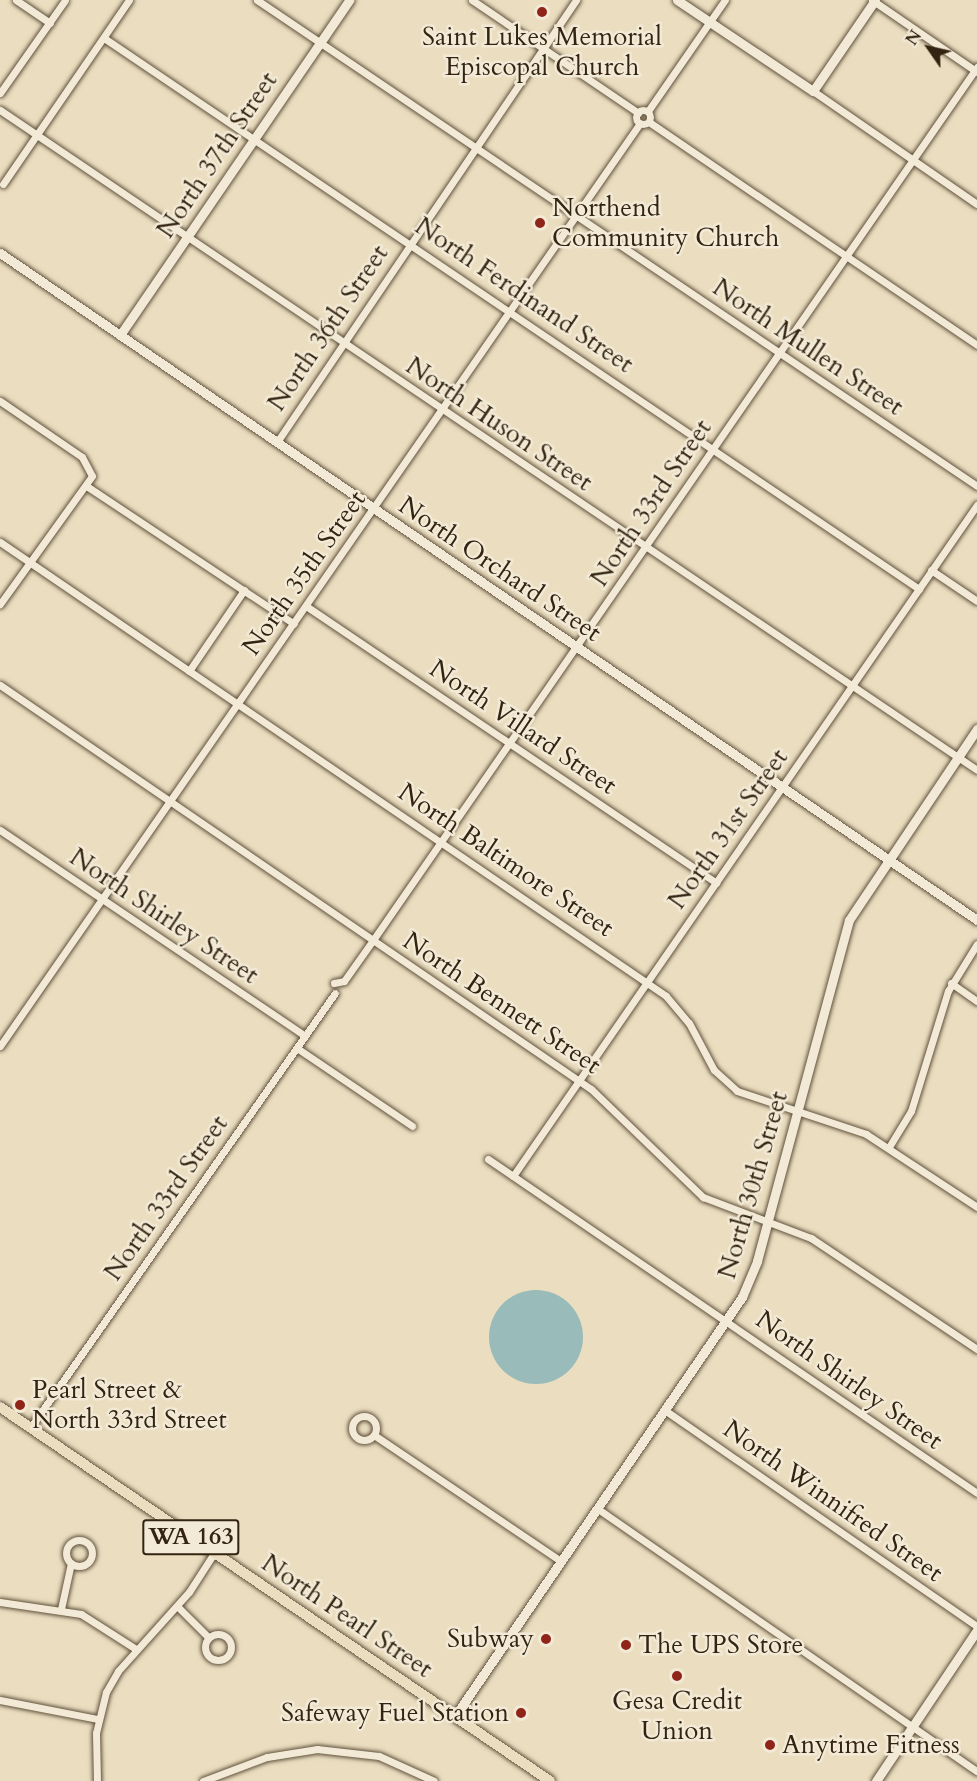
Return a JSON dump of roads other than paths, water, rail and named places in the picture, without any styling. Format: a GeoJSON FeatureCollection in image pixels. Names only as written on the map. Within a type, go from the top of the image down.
{"type":"FeatureCollection","features":[{"type":"Feature","properties":{"kind":"main road","name":"North Pearl Street"},"geometry":{"type":"LineString","coordinates":[[0,1407],[550,1781]]}},
{"type":"Feature","properties":{"kind":"street"},"geometry":{"type":"LineString","coordinates":[[16,0],[50,23]]}},
{"type":"Feature","properties":{"kind":"street"},"geometry":{"type":"LineString","coordinates":[[0,93],[65,0]]}},
{"type":"Feature","properties":{"kind":"street"},"geometry":{"type":"LineString","coordinates":[[3,184],[129,0]]}},
{"type":"Feature","properties":{"kind":"street","name":"North Mullen Street"},"geometry":{"type":"LineString","coordinates":[[257,0],[977,486]]}},
{"type":"Feature","properties":{"kind":"street","name":"North 37th Street"},"geometry":{"type":"LineString","coordinates":[[120,334],[349,0]]}},
{"type":"Feature","properties":{"kind":"street"},"geometry":{"type":"LineString","coordinates":[[472,0],[638,113],[640,123],[649,122],[977,345]]}},
{"type":"Feature","properties":{"kind":"street","name":"North 36th Street"},"geometry":{"type":"LineString","coordinates":[[277,441],[576,0]]}},
{"type":"Feature","properties":{"kind":"street"},"geometry":{"type":"LineString","coordinates":[[677,0],[977,204]]}},
{"type":"Feature","properties":{"kind":"street"},"geometry":{"type":"LineString","coordinates":[[649,122],[648,111],[725,0]]}},
{"type":"Feature","properties":{"kind":"street"},"geometry":{"type":"LineString","coordinates":[[813,91],[874,1],[976,70]]}},
{"type":"Feature","properties":{"kind":"street","name":"North Ferdinand Street"},"geometry":{"type":"LineString","coordinates":[[104,38],[919,589]]}},
{"type":"Feature","properties":{"kind":"street","name":"North 33rd Street"},"geometry":{"type":"LineString","coordinates":[[334,983],[344,981],[373,940],[976,70]]}},
{"type":"Feature","properties":{"kind":"street","name":"North Huson Street"},"geometry":{"type":"LineString","coordinates":[[0,110],[442,412],[977,770]]}},
{"type":"Feature","properties":{"kind":"street"},"geometry":{"type":"LineString","coordinates":[[638,113],[648,111]]}},
{"type":"Feature","properties":{"kind":"street","name":"North 35th Street"},"geometry":{"type":"LineString","coordinates":[[0,1046],[442,412],[640,123]]}},
{"type":"Feature","properties":{"kind":"street","name":"North Orchard Street"},"geometry":{"type":"LineString","coordinates":[[0,253],[977,920]]}},
{"type":"Feature","properties":{"kind":"street"},"geometry":{"type":"LineString","coordinates":[[0,401],[85,460],[92,473],[88,487],[0,604]]}},
{"type":"Feature","properties":{"kind":"street"},"geometry":{"type":"LineString","coordinates":[[88,487],[294,624]]}},
{"type":"Feature","properties":{"kind":"street","name":"North 31st Street"},"geometry":{"type":"LineString","coordinates":[[513,1176],[977,505]]}},
{"type":"Feature","properties":{"kind":"street","name":"North Baltimore Street"},"geometry":{"type":"LineString","coordinates":[[0,542],[647,982],[678,1007],[714,1070],[730,1085],[754,1100],[853,1129],[889,1147],[974,1205]]}},
{"type":"Feature","properties":{"kind":"street"},"geometry":{"type":"LineString","coordinates":[[932,570],[977,602]]}},
{"type":"Feature","properties":{"kind":"street"},"geometry":{"type":"LineString","coordinates":[[189,670],[244,590]]}},
{"type":"Feature","properties":{"kind":"street","name":"North Villard Street"},"geometry":{"type":"LineString","coordinates":[[306,606],[716,883]]}},
{"type":"Feature","properties":{"kind":"street","name":"North Bennett Street"},"geometry":{"type":"LineString","coordinates":[[0,685],[579,1081],[689,1187],[717,1205],[818,1243],[977,1349]]}},
{"type":"Feature","properties":{"kind":"street","name":"North 30th Street"},"geometry":{"type":"LineString","coordinates":[[455,1716],[728,1322],[748,1284],[767,1222],[849,920],[886,859],[977,729]]}},
{"type":"Feature","properties":{"kind":"street","name":"North Shirley Street"},"geometry":{"type":"LineString","coordinates":[[0,830],[305,1036]]}},
{"type":"Feature","properties":{"kind":"street"},"geometry":{"type":"LineString","coordinates":[[889,1147],[911,1110],[951,983],[977,944]]}},
{"type":"Feature","properties":{"kind":"street"},"geometry":{"type":"LineString","coordinates":[[951,983],[977,1001]]}},
{"type":"Feature","properties":{"kind":"street","name":"North 33rd Street"},"geometry":{"type":"LineString","coordinates":[[30,1428],[335,993]]}},
{"type":"Feature","properties":{"kind":"street"},"geometry":{"type":"LineString","coordinates":[[297,1048],[412,1126]]}},
{"type":"Feature","properties":{"kind":"street","name":"North Shirley Street"},"geometry":{"type":"LineString","coordinates":[[488,1159],[977,1493]]}},
{"type":"Feature","properties":{"kind":"street"},"geometry":{"type":"LineString","coordinates":[[974,1205],[977,1196]]}},
{"type":"Feature","properties":{"kind":"street","name":"North Winnifred Street"},"geometry":{"type":"LineString","coordinates":[[666,1411],[977,1628]]}},
{"type":"Feature","properties":{"kind":"street"},"geometry":{"type":"LineString","coordinates":[[374,1435],[561,1561]]}},
{"type":"Feature","properties":{"kind":"street"},"geometry":{"type":"LineString","coordinates":[[598,1509],[977,1771]]}},
{"type":"Feature","properties":{"kind":"street"},"geometry":{"type":"LineString","coordinates":[[97,1781],[98,1719],[117,1671],[177,1606],[214,1553]]}},
{"type":"Feature","properties":{"kind":"street"},"geometry":{"type":"LineString","coordinates":[[62,1609],[71,1563]]}},
{"type":"Feature","properties":{"kind":"street"},"geometry":{"type":"LineString","coordinates":[[0,1602],[62,1609],[93,1619],[136,1649]]}},
{"type":"Feature","properties":{"kind":"street"},"geometry":{"type":"LineString","coordinates":[[177,1606],[209,1638]]}},
{"type":"Feature","properties":{"kind":"street"},"geometry":{"type":"LineString","coordinates":[[876,1781],[977,1628]]}},
{"type":"Feature","properties":{"kind":"street"},"geometry":{"type":"LineString","coordinates":[[0,1700],[98,1719]]}},
{"type":"Feature","properties":{"kind":"street"},"geometry":{"type":"LineString","coordinates":[[203,1781],[267,1757],[317,1749],[379,1756],[434,1781]]}},
{"type":"Feature","properties":{"kind":"water"},"geometry":{"type":"Polygon","coordinates":[[[536,1290],[554,1294],[569,1304],[579,1319],[583,1337],[579,1355],[569,1370],[554,1380],[536,1384],[518,1380],[503,1370],[493,1355],[489,1337],[493,1319],[503,1304],[518,1294],[536,1290]]]}},
{"type":"Feature","properties":{"kind":"place","name":"Saint Lukes Memorial Episcopal Church"},"geometry":{"type":"Point","coordinates":[542,12]}},
{"type":"Feature","properties":{"kind":"place","name":"Northend Community Church"},"geometry":{"type":"Point","coordinates":[540,223]}},
{"type":"Feature","properties":{"kind":"place","name":"Pearl Street & North 33rd Street"},"geometry":{"type":"Point","coordinates":[20,1405]}},
{"type":"Feature","properties":{"kind":"place","name":"Subway"},"geometry":{"type":"Point","coordinates":[546,1639]}},
{"type":"Feature","properties":{"kind":"place","name":"The UPS Store"},"geometry":{"type":"Point","coordinates":[626,1645]}},
{"type":"Feature","properties":{"kind":"place","name":"Gesa Credit Union"},"geometry":{"type":"Point","coordinates":[677,1676]}},
{"type":"Feature","properties":{"kind":"place","name":"Safeway Fuel Station"},"geometry":{"type":"Point","coordinates":[521,1713]}},
{"type":"Feature","properties":{"kind":"place","name":"Anytime Fitness"},"geometry":{"type":"Point","coordinates":[770,1745]}}]}
